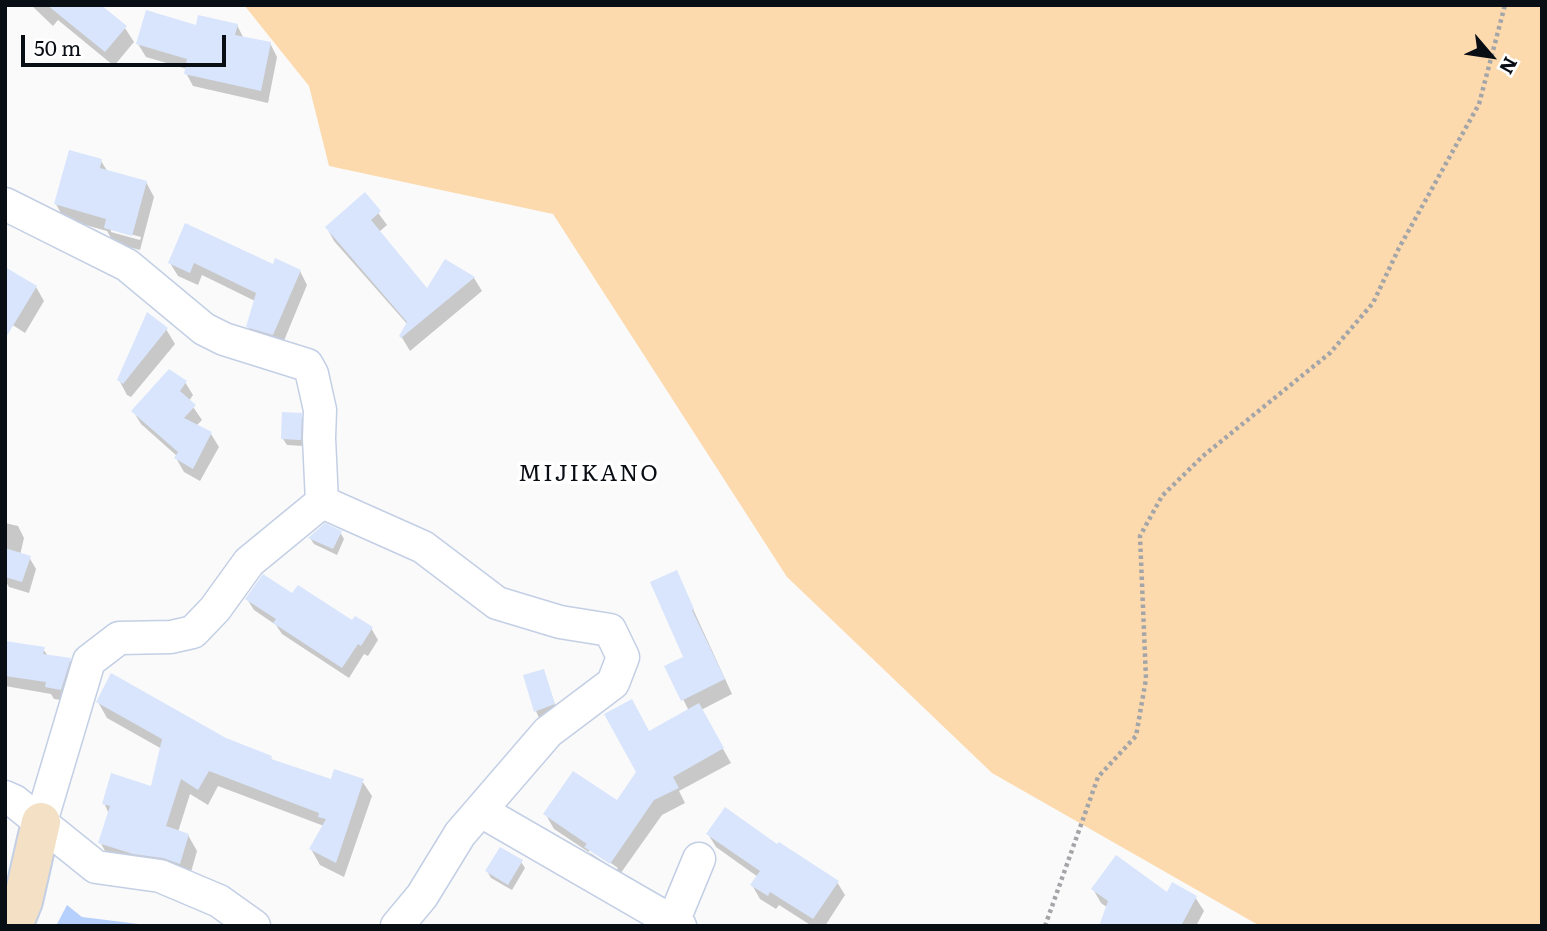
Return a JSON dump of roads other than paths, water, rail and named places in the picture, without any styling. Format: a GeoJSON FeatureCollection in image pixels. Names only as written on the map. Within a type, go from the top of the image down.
{"type":"FeatureCollection","features":[{"type":"Feature","properties":{"kind":"street"},"geometry":{"type":"LineString","coordinates":[[5,204],[127,265],[204,329],[224,339],[307,365],[312,373],[320,410],[318,438],[322,502]]}},
{"type":"Feature","properties":{"kind":"street"},"geometry":{"type":"LineString","coordinates":[[322,502],[424,547],[497,603],[559,622],[610,630],[623,657],[613,683],[548,732],[460,834],[422,896],[397,926]]}},
{"type":"Feature","properties":{"kind":"street"},"geometry":{"type":"LineString","coordinates":[[13,926],[23,901],[41,822],[89,661],[118,638],[171,636],[193,632],[215,609],[249,562],[322,502]]}},
{"type":"Feature","properties":{"kind":"street"},"geometry":{"type":"LineString","coordinates":[[5,797],[14,801],[96,867],[160,876],[219,901],[254,926]]}},
{"type":"Feature","properties":{"kind":"street"},"geometry":{"type":"LineString","coordinates":[[481,811],[676,924],[699,859]]}},
{"type":"Feature","properties":{"kind":"water"},"geometry":{"type":"Polygon","coordinates":[[[67,905],[82,917],[155,926],[56,926],[67,905]]]}},
{"type":"Feature","properties":{"kind":"district","name":"MIJIKANO"},"geometry":{"type":"Point","coordinates":[589,474]}}]}
